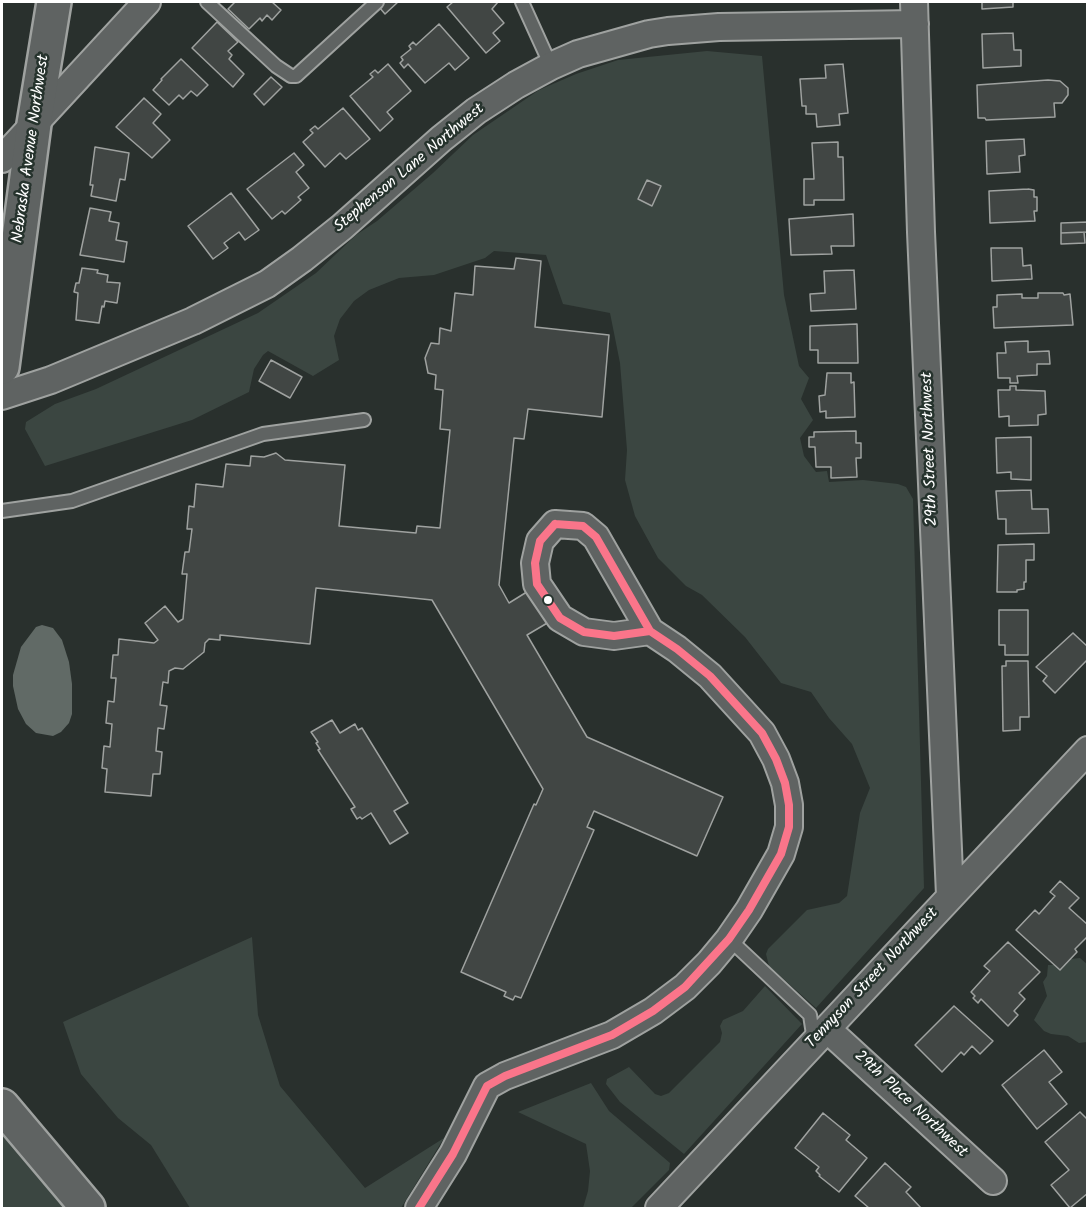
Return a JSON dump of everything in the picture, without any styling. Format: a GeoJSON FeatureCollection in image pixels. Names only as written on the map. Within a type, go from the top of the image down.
{"type":"FeatureCollection","features":[{"type":"Feature","properties":{"kind":"street","name":"Nebraska Avenue Northwest"},"geometry":{"type":"LineString","coordinates":[[2,367],[34,124],[54,2]]}},
{"type":"Feature","properties":{"kind":"street"},"geometry":{"type":"LineString","coordinates":[[2,159],[147,2]]}},
{"type":"Feature","properties":{"kind":"street","name":"Stephenson Lane Northwest"},"geometry":{"type":"LineString","coordinates":[[2,396],[51,380],[193,321],[267,284],[342,227],[476,111],[551,66],[594,48],[668,31],[914,13]]}},
{"type":"Feature","properties":{"kind":"street","name":"29th Street Northwest"},"geometry":{"type":"LineString","coordinates":[[914,13],[950,896]]}},
{"type":"Feature","properties":{"kind":"street"},"geometry":{"type":"LineString","coordinates":[[419,1209],[453,1154],[487,1086],[505,1076],[612,1035],[653,1011],[685,987],[710,963],[729,939],[749,910],[781,854],[789,827],[789,805],[785,783],[776,759],[762,733],[710,676],[677,649],[650,632],[596,537],[583,526],[555,524],[540,541],[535,563],[537,584],[560,618],[584,632],[614,636],[650,632]]}},
{"type":"Feature","properties":{"kind":"street","name":"Tennyson Street Northwest"},"geometry":{"type":"LineString","coordinates":[[659,1209],[1088,750]]}},
{"type":"Feature","properties":{"kind":"street","name":"29th Place Northwest"},"geometry":{"type":"LineString","coordinates":[[820,1036],[993,1181]]}},
{"type":"Feature","properties":{"kind":"street"},"geometry":{"type":"LineString","coordinates":[[2,1106],[88,1209]]}},
{"type":"Feature","properties":{"kind":"lane"},"geometry":{"type":"LineString","coordinates":[[207,2],[276,66],[291,76],[296,76],[377,2]]}},
{"type":"Feature","properties":{"kind":"lane"},"geometry":{"type":"LineString","coordinates":[[522,2],[551,66]]}},
{"type":"Feature","properties":{"kind":"lane"},"geometry":{"type":"LineString","coordinates":[[2,511],[72,501],[263,434],[364,420]]}},
{"type":"Feature","properties":{"kind":"lane"},"geometry":{"type":"LineString","coordinates":[[729,939],[810,1015],[820,1036]]}},
{"type":"Feature","properties":{"kind":"shaded area"},"geometry":{"type":"Polygon","coordinates":[[[707,51],[762,56],[784,295],[799,366],[809,378],[801,399],[813,420],[800,438],[804,456],[816,472],[827,471],[829,482],[863,480],[898,484],[906,487],[913,499],[924,888],[816,1008],[769,966],[766,954],[768,949],[807,910],[839,903],[847,896],[860,813],[870,788],[852,744],[829,718],[811,692],[781,683],[745,637],[702,595],[686,586],[658,558],[635,516],[625,480],[627,450],[620,363],[610,313],[563,304],[546,255],[494,251],[485,258],[434,275],[399,278],[369,290],[354,301],[340,319],[334,336],[339,360],[313,376],[268,351],[254,369],[249,392],[192,420],[45,466],[25,429],[26,422],[55,404],[96,389],[258,313],[316,273],[356,235],[377,221],[433,173],[473,135],[539,90],[576,74],[618,60],[707,51]]]}},
{"type":"Feature","properties":{"kind":"shaded area"},"geometry":{"type":"Polygon","coordinates":[[[42,625],[53,628],[62,640],[69,662],[72,684],[72,714],[69,723],[61,732],[53,736],[36,733],[26,724],[18,709],[13,686],[13,675],[21,647],[36,627],[42,625]]]}},
{"type":"Feature","properties":{"kind":"shaded area"},"geometry":{"type":"Polygon","coordinates":[[[252,937],[258,1015],[280,1086],[365,1188],[444,1138],[401,1208],[190,1208],[151,1145],[118,1118],[81,1074],[63,1022],[252,937]]]}},
{"type":"Feature","properties":{"kind":"shaded area"},"geometry":{"type":"Polygon","coordinates":[[[1080,958],[1088,965],[1087,1042],[1079,1043],[1068,1036],[1044,1031],[1034,1020],[1047,996],[1043,982],[1047,976],[1048,965],[1080,958]]]}},
{"type":"Feature","properties":{"kind":"shaded area"},"geometry":{"type":"Polygon","coordinates":[[[765,986],[802,1024],[684,1154],[620,1102],[606,1084],[607,1079],[629,1067],[655,1094],[661,1096],[669,1093],[720,1042],[722,1033],[720,1026],[723,1020],[743,1011],[765,986]]]}},
{"type":"Feature","properties":{"kind":"shaded area"},"geometry":{"type":"Polygon","coordinates":[[[591,1083],[609,1111],[670,1163],[669,1170],[631,1208],[583,1208],[590,1171],[586,1144],[518,1112],[591,1083]]]}},
{"type":"Feature","properties":{"kind":"shaded area"},"geometry":{"type":"Polygon","coordinates":[[[2,1121],[73,1208],[2,1208],[2,1121]]]}},
{"type":"Feature","properties":{"kind":"building"},"geometry":{"type":"Polygon","coordinates":[[[235,2],[272,2],[281,10],[272,20],[267,15],[262,21],[260,18],[249,29],[228,9],[235,2]]]}},
{"type":"Feature","properties":{"kind":"building"},"geometry":{"type":"Polygon","coordinates":[[[385,2],[398,2],[385,14],[379,7],[385,2]]]}},
{"type":"Feature","properties":{"kind":"building"},"geometry":{"type":"Polygon","coordinates":[[[453,2],[498,2],[492,9],[504,23],[493,33],[500,41],[486,53],[447,7],[453,2]]]}},
{"type":"Feature","properties":{"kind":"building"},"geometry":{"type":"Polygon","coordinates":[[[982,2],[1013,2],[1013,7],[982,9],[982,2]]]}},
{"type":"Feature","properties":{"kind":"building"},"geometry":{"type":"Polygon","coordinates":[[[217,22],[238,42],[228,51],[232,55],[229,59],[244,74],[233,87],[192,48],[217,22]]]}},
{"type":"Feature","properties":{"kind":"building"},"geometry":{"type":"Polygon","coordinates":[[[439,24],[469,58],[455,70],[449,63],[425,83],[408,64],[404,68],[400,63],[403,60],[401,57],[411,49],[409,46],[413,42],[416,45],[439,24]]]}},
{"type":"Feature","properties":{"kind":"building"},"geometry":{"type":"Polygon","coordinates":[[[1013,33],[1014,50],[1021,50],[1021,66],[983,68],[982,34],[1013,33]]]}},
{"type":"Feature","properties":{"kind":"building"},"geometry":{"type":"Polygon","coordinates":[[[181,59],[208,85],[197,96],[191,91],[183,99],[179,95],[169,105],[153,90],[181,59]]]}},
{"type":"Feature","properties":{"kind":"building"},"geometry":{"type":"Polygon","coordinates":[[[388,64],[411,91],[387,112],[393,119],[380,131],[350,96],[373,77],[370,74],[375,70],[378,73],[388,64]]]}},
{"type":"Feature","properties":{"kind":"building"},"geometry":{"type":"Polygon","coordinates":[[[843,64],[848,113],[839,114],[840,125],[817,127],[816,114],[806,114],[806,106],[802,106],[800,79],[826,78],[825,65],[843,64]]]}},
{"type":"Feature","properties":{"kind":"building"},"geometry":{"type":"Polygon","coordinates":[[[271,77],[282,87],[264,105],[254,94],[271,77]]]}},
{"type":"Feature","properties":{"kind":"building"},"geometry":{"type":"Polygon","coordinates":[[[1060,81],[1068,88],[1068,95],[1062,103],[1054,103],[1055,117],[986,120],[978,118],[977,85],[1060,81]]]}},
{"type":"Feature","properties":{"kind":"building"},"geometry":{"type":"Polygon","coordinates":[[[144,98],[161,114],[153,123],[170,140],[152,158],[116,127],[144,98]]]}},
{"type":"Feature","properties":{"kind":"building"},"geometry":{"type":"Polygon","coordinates":[[[343,108],[370,139],[346,159],[340,153],[325,167],[303,142],[313,133],[310,130],[315,126],[318,129],[343,108]]]}},
{"type":"Feature","properties":{"kind":"building"},"geometry":{"type":"Polygon","coordinates":[[[1024,139],[1025,155],[1019,156],[1020,172],[987,174],[986,141],[1024,139]]]}},
{"type":"Feature","properties":{"kind":"building"},"geometry":{"type":"Polygon","coordinates":[[[838,142],[838,157],[843,157],[844,200],[814,200],[814,205],[804,205],[804,179],[814,179],[812,143],[838,142]]]}},
{"type":"Feature","properties":{"kind":"building"},"geometry":{"type":"Polygon","coordinates":[[[95,147],[129,153],[125,180],[120,179],[116,201],[91,196],[93,185],[90,185],[95,147]]]}},
{"type":"Feature","properties":{"kind":"building"},"geometry":{"type":"Polygon","coordinates":[[[294,153],[304,165],[296,172],[309,188],[298,197],[301,200],[285,214],[282,211],[272,219],[247,189],[294,153]]]}},
{"type":"Feature","properties":{"kind":"building"},"geometry":{"type":"Polygon","coordinates":[[[647,180],[661,186],[652,206],[638,199],[647,180]]]}},
{"type":"Feature","properties":{"kind":"building"},"geometry":{"type":"Polygon","coordinates":[[[1034,190],[1034,197],[1037,197],[1037,211],[1034,211],[1035,221],[990,223],[989,191],[1034,190]]]}},
{"type":"Feature","properties":{"kind":"building"},"geometry":{"type":"Polygon","coordinates":[[[231,193],[259,230],[245,240],[239,232],[224,243],[228,248],[213,259],[188,226],[231,193]]]}},
{"type":"Feature","properties":{"kind":"building"},"geometry":{"type":"Polygon","coordinates":[[[90,208],[111,212],[109,221],[119,223],[116,240],[127,242],[124,262],[80,255],[90,208]]]}},
{"type":"Feature","properties":{"kind":"building"},"geometry":{"type":"Polygon","coordinates":[[[853,214],[854,246],[831,246],[832,254],[791,255],[789,219],[853,214]]]}},
{"type":"Feature","properties":{"kind":"building"},"geometry":{"type":"Polygon","coordinates":[[[1088,222],[1088,232],[1061,233],[1061,223],[1088,222]]]}},
{"type":"Feature","properties":{"kind":"building"},"geometry":{"type":"Polygon","coordinates":[[[1084,232],[1085,243],[1061,244],[1061,233],[1084,232]]]}},
{"type":"Feature","properties":{"kind":"building"},"geometry":{"type":"Polygon","coordinates":[[[991,248],[1022,248],[1023,266],[1031,265],[1032,279],[992,281],[991,248]]]}},
{"type":"Feature","properties":{"kind":"building"},"geometry":{"type":"Polygon","coordinates":[[[516,258],[541,261],[535,327],[609,335],[602,417],[528,409],[524,439],[514,438],[499,585],[509,603],[530,590],[549,622],[527,635],[587,737],[723,797],[697,856],[594,811],[587,827],[594,830],[521,998],[515,996],[513,1000],[504,996],[506,992],[461,972],[534,804],[536,805],[543,789],[432,600],[316,588],[310,644],[220,635],[220,640],[209,639],[205,643],[204,652],[183,669],[175,668],[169,671],[168,683],[163,682],[160,705],[167,706],[164,729],[158,728],[156,751],[162,752],[160,774],[153,774],[151,796],[105,792],[107,769],[102,768],[104,746],[110,747],[112,724],[106,723],[108,701],[114,702],[116,678],[111,678],[113,655],[118,655],[119,639],[154,643],[158,640],[145,623],[165,606],[178,622],[183,619],[187,574],[182,574],[185,552],[189,552],[192,529],[187,529],[189,506],[194,507],[196,484],[223,487],[226,464],[250,466],[251,456],[264,457],[276,453],[285,460],[345,465],[339,526],[416,533],[417,526],[440,528],[450,430],[440,429],[443,390],[435,389],[436,375],[428,373],[425,358],[431,343],[439,344],[440,328],[451,331],[455,293],[473,295],[475,266],[514,269],[516,258]]]}},
{"type":"Feature","properties":{"kind":"building"},"geometry":{"type":"Polygon","coordinates":[[[82,268],[98,270],[97,273],[108,275],[107,282],[120,283],[117,303],[105,301],[99,323],[76,320],[78,293],[74,292],[76,283],[79,283],[82,268]]]}},
{"type":"Feature","properties":{"kind":"building"},"geometry":{"type":"Polygon","coordinates":[[[854,270],[856,309],[811,311],[810,294],[825,293],[824,271],[854,270]]]}},
{"type":"Feature","properties":{"kind":"building"},"geometry":{"type":"Polygon","coordinates":[[[1038,293],[1070,294],[1073,325],[994,328],[993,307],[997,307],[997,295],[1022,294],[1022,298],[1038,298],[1038,293]]]}},
{"type":"Feature","properties":{"kind":"building"},"geometry":{"type":"Polygon","coordinates":[[[857,324],[858,363],[818,363],[818,350],[810,350],[810,326],[857,324]]]}},
{"type":"Feature","properties":{"kind":"building"},"geometry":{"type":"Polygon","coordinates":[[[1028,341],[1028,352],[1049,351],[1050,364],[1037,364],[1037,375],[1017,376],[1018,383],[1010,383],[1010,378],[998,378],[997,353],[1006,353],[1005,342],[1028,341]]]}},
{"type":"Feature","properties":{"kind":"building"},"geometry":{"type":"Polygon","coordinates":[[[271,360],[302,377],[290,398],[259,381],[271,360]]]}},
{"type":"Feature","properties":{"kind":"building"},"geometry":{"type":"Polygon","coordinates":[[[827,373],[851,373],[851,383],[854,382],[855,417],[826,418],[826,411],[820,412],[819,396],[825,395],[827,373]]]}},
{"type":"Feature","properties":{"kind":"building"},"geometry":{"type":"Polygon","coordinates":[[[1010,386],[1016,386],[1016,390],[1045,391],[1046,414],[1038,415],[1038,425],[1009,426],[1009,416],[999,417],[998,390],[1010,390],[1010,386]]]}},
{"type":"Feature","properties":{"kind":"building"},"geometry":{"type":"Polygon","coordinates":[[[856,431],[856,443],[861,443],[861,458],[856,458],[857,477],[831,478],[831,467],[816,467],[815,447],[809,447],[809,437],[814,437],[814,432],[856,431]]]}},
{"type":"Feature","properties":{"kind":"building"},"geometry":{"type":"Polygon","coordinates":[[[1031,437],[1031,480],[1011,479],[1011,472],[997,473],[996,438],[1031,437]]]}},
{"type":"Feature","properties":{"kind":"building"},"geometry":{"type":"Polygon","coordinates":[[[1031,490],[1032,509],[1048,509],[1049,533],[1006,534],[1006,519],[998,519],[996,491],[1031,490]]]}},
{"type":"Feature","properties":{"kind":"building"},"geometry":{"type":"Polygon","coordinates":[[[1034,544],[1034,560],[1026,560],[1024,589],[1017,590],[1017,592],[997,592],[998,545],[1034,544]]]}},
{"type":"Feature","properties":{"kind":"building"},"geometry":{"type":"Polygon","coordinates":[[[999,610],[1028,610],[1028,655],[1005,655],[1005,645],[999,645],[999,610]]]}},
{"type":"Feature","properties":{"kind":"building"},"geometry":{"type":"Polygon","coordinates":[[[1073,633],[1088,647],[1088,659],[1055,693],[1043,681],[1047,676],[1036,667],[1073,633]]]}},
{"type":"Feature","properties":{"kind":"building"},"geometry":{"type":"Polygon","coordinates":[[[1006,661],[1028,661],[1029,717],[1020,717],[1020,730],[1003,731],[1002,666],[1006,666],[1006,661]]]}},
{"type":"Feature","properties":{"kind":"building"},"geometry":{"type":"Polygon","coordinates":[[[332,720],[340,733],[355,724],[358,730],[362,728],[408,803],[394,811],[408,833],[390,844],[371,813],[362,819],[360,817],[357,819],[351,809],[355,807],[318,750],[320,749],[316,743],[318,742],[311,732],[332,720]]]}},
{"type":"Feature","properties":{"kind":"building"},"geometry":{"type":"Polygon","coordinates":[[[1060,881],[1079,898],[1069,908],[1088,925],[1088,936],[1060,970],[1016,930],[1035,910],[1039,914],[1055,896],[1050,892],[1060,881]]]}},
{"type":"Feature","properties":{"kind":"building"},"geometry":{"type":"Polygon","coordinates":[[[1008,942],[1040,972],[1019,993],[1025,999],[1014,1011],[1018,1015],[1008,1026],[981,999],[978,1003],[971,992],[990,971],[984,966],[1008,942]]]}},
{"type":"Feature","properties":{"kind":"building"},"geometry":{"type":"Polygon","coordinates":[[[954,1006],[993,1041],[980,1054],[972,1046],[964,1055],[961,1052],[942,1072],[915,1045],[954,1006]]]}},
{"type":"Feature","properties":{"kind":"building"},"geometry":{"type":"Polygon","coordinates":[[[1044,1050],[1062,1072],[1049,1082],[1067,1104],[1037,1129],[1002,1085],[1044,1050]]]}},
{"type":"Feature","properties":{"kind":"building"},"geometry":{"type":"Polygon","coordinates":[[[1080,1112],[1088,1120],[1088,1193],[1070,1208],[1051,1185],[1069,1170],[1045,1142],[1080,1112]]]}},
{"type":"Feature","properties":{"kind":"building"},"geometry":{"type":"Polygon","coordinates":[[[823,1113],[850,1135],[846,1140],[867,1158],[839,1192],[819,1176],[816,1171],[819,1167],[795,1148],[823,1113]]]}},
{"type":"Feature","properties":{"kind":"building"},"geometry":{"type":"Polygon","coordinates":[[[885,1163],[911,1187],[906,1192],[921,1208],[869,1208],[855,1196],[885,1163]]]}},
{"type":"Feature","properties":{"kind":"transit line"},"geometry":{"type":"LineString","coordinates":[[555,524],[583,526],[596,537],[650,631],[614,636],[584,632],[560,618],[537,584],[535,563],[540,541],[555,524]]}},
{"type":"Feature","properties":{"kind":"transit line"},"geometry":{"type":"LineString","coordinates":[[419,1208],[453,1154],[487,1086],[505,1076],[612,1035],[653,1011],[685,987],[729,939],[749,910],[781,854],[789,827],[789,805],[785,783],[776,759],[762,733],[710,676],[677,649],[650,631]]}}]}
